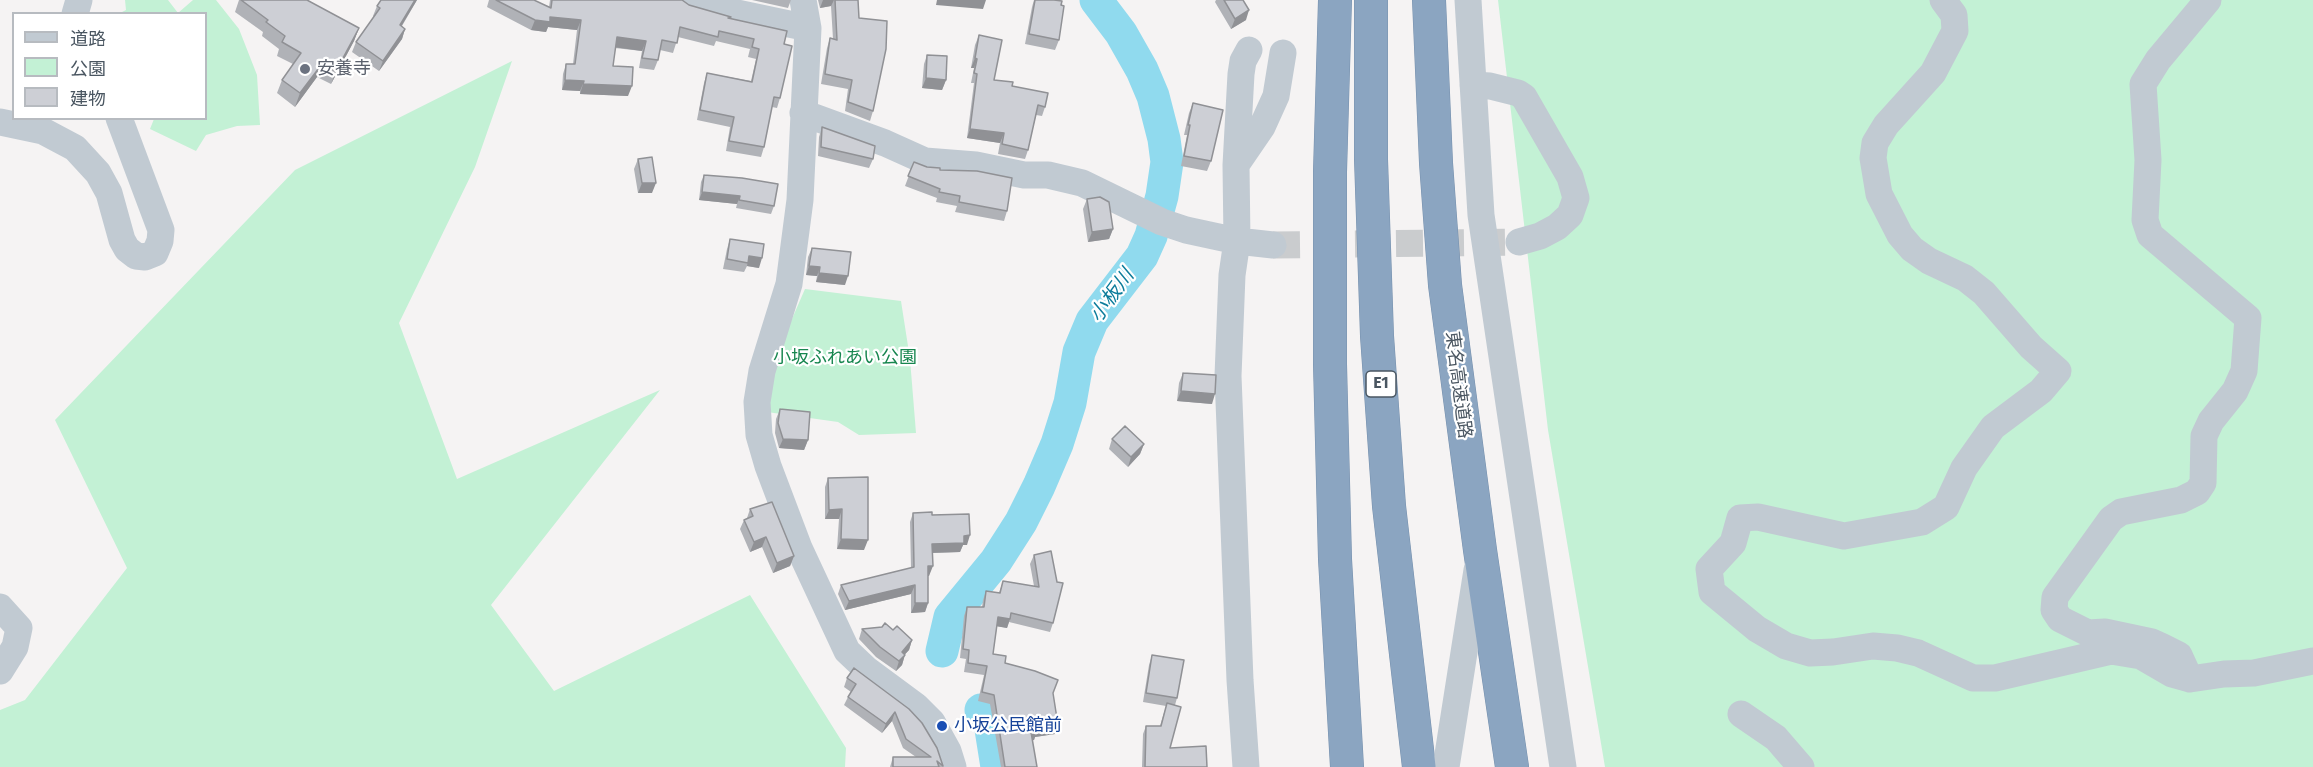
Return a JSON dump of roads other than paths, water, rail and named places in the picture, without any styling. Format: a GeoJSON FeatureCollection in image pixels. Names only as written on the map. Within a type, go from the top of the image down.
{"type":"FeatureCollection","features":[{"type":"Feature","properties":{"kind":"highway"},"geometry":{"type":"LineString","coordinates":[[1335,0],[1330,172],[1330,364],[1336,570],[1347,767]]}},
{"type":"Feature","properties":{"kind":"highway","name":"E1"},"geometry":{"type":"LineString","coordinates":[[1371,0],[1371,159],[1377,336],[1389,506],[1419,767]]}},
{"type":"Feature","properties":{"kind":"highway","name":"東名高速道路"},"geometry":{"type":"LineString","coordinates":[[1429,0],[1436,164],[1445,285],[1480,550],[1512,767]]}},
{"type":"Feature","properties":{"kind":"street"},"geometry":{"type":"LineString","coordinates":[[690,0],[723,10],[808,28]]}},
{"type":"Feature","properties":{"kind":"street"},"geometry":{"type":"LineString","coordinates":[[803,0],[808,28],[800,200],[789,284],[762,371],[757,402],[759,435],[768,466],[799,548],[848,651],[866,669],[916,706],[932,722],[948,751],[953,767]]}},
{"type":"Feature","properties":{"kind":"street"},"geometry":{"type":"LineString","coordinates":[[1468,0],[1481,215],[1486,257],[1563,767]]}},
{"type":"Feature","properties":{"kind":"street"},"geometry":{"type":"LineString","coordinates":[[1943,0],[1954,15],[1955,31],[1933,73],[1886,125],[1875,143],[1874,168],[1879,194],[1900,235],[1912,249],[1929,261],[1965,278],[1984,293],[2031,347],[2058,371],[2041,391],[1993,427],[1964,468],[1946,507],[1922,522],[1844,536],[1758,517],[1740,518],[1733,543],[1709,569],[1712,592],[1757,629],[1786,646],[1810,653],[1873,646],[1897,648],[1918,653],[1973,678],[1995,678],[2111,651],[2141,656],[2172,674],[2190,679],[2224,674],[2254,673],[2313,661]]}},
{"type":"Feature","properties":{"kind":"street"},"geometry":{"type":"LineString","coordinates":[[2190,679],[2179,655],[2152,642],[2105,632],[2088,633],[2060,619],[2054,610],[2055,597],[2111,519],[2121,512],[2181,500],[2197,492],[2203,483],[2204,436],[2211,421],[2235,391],[2244,370],[2248,318],[2150,235],[2145,220],[2148,160],[2143,84],[2158,60],[2208,0]]}},
{"type":"Feature","properties":{"kind":"street"},"geometry":{"type":"LineString","coordinates":[[1246,767],[1240,680],[1228,376],[1232,275],[1237,241],[1236,165],[1241,74],[1243,61],[1249,50]]}},
{"type":"Feature","properties":{"kind":"street"},"geometry":{"type":"LineString","coordinates":[[1236,165],[1262,127],[1276,96],[1283,53]]}},
{"type":"Feature","properties":{"kind":"street"},"geometry":{"type":"LineString","coordinates":[[1473,85],[1497,88],[1518,93],[1524,97],[1570,177],[1576,198],[1570,215],[1548,231],[1519,242]]}},
{"type":"Feature","properties":{"kind":"street"},"geometry":{"type":"LineString","coordinates":[[803,113],[885,143],[925,161],[976,165],[1024,175],[1048,175],[1082,183],[1162,222],[1237,241],[1273,245]]}},
{"type":"Feature","properties":{"kind":"street"},"geometry":{"type":"LineString","coordinates":[[0,122],[42,131],[75,148],[98,173],[109,193],[122,240],[127,249],[136,256],[145,257],[155,253],[160,241],[161,230],[120,120]]}},
{"type":"Feature","properties":{"kind":"street"},"geometry":{"type":"LineString","coordinates":[[1446,767],[1480,550]]}},
{"type":"Feature","properties":{"kind":"street"},"geometry":{"type":"LineString","coordinates":[[0,607],[19,628],[15,648],[0,670]]}},
{"type":"Feature","properties":{"kind":"street"},"geometry":{"type":"LineString","coordinates":[[1741,714],[1776,738],[1801,767]]}},
{"type":"Feature","properties":{"kind":"waterway","name":"小板川"},"geometry":{"type":"LineString","coordinates":[[942,651],[950,617],[996,561],[1021,522],[1039,486],[1057,444],[1070,403],[1079,352],[1092,321],[1142,256],[1151,236],[1162,196],[1167,162],[1164,139],[1153,96],[1142,70],[1121,33],[1096,0]]}},
{"type":"Feature","properties":{"kind":"waterway","name":"小板川"},"geometry":{"type":"LineString","coordinates":[[981,710],[990,723],[997,767]]}},
{"type":"Feature","properties":{"kind":"tunnel"},"geometry":{"type":"LineString","coordinates":[[1273,245],[1519,242]]}},
{"type":"Feature","properties":{"kind":"place","name":"安養寺"},"geometry":{"type":"Point","coordinates":[305,69]}},
{"type":"Feature","properties":{"kind":"place","name":"小坂公民館前"},"geometry":{"type":"Point","coordinates":[942,726]}},
{"type":"Feature","properties":{"kind":"park label","name":"小坂ふれあい公園"},"geometry":{"type":"Point","coordinates":[845,358]}}]}
